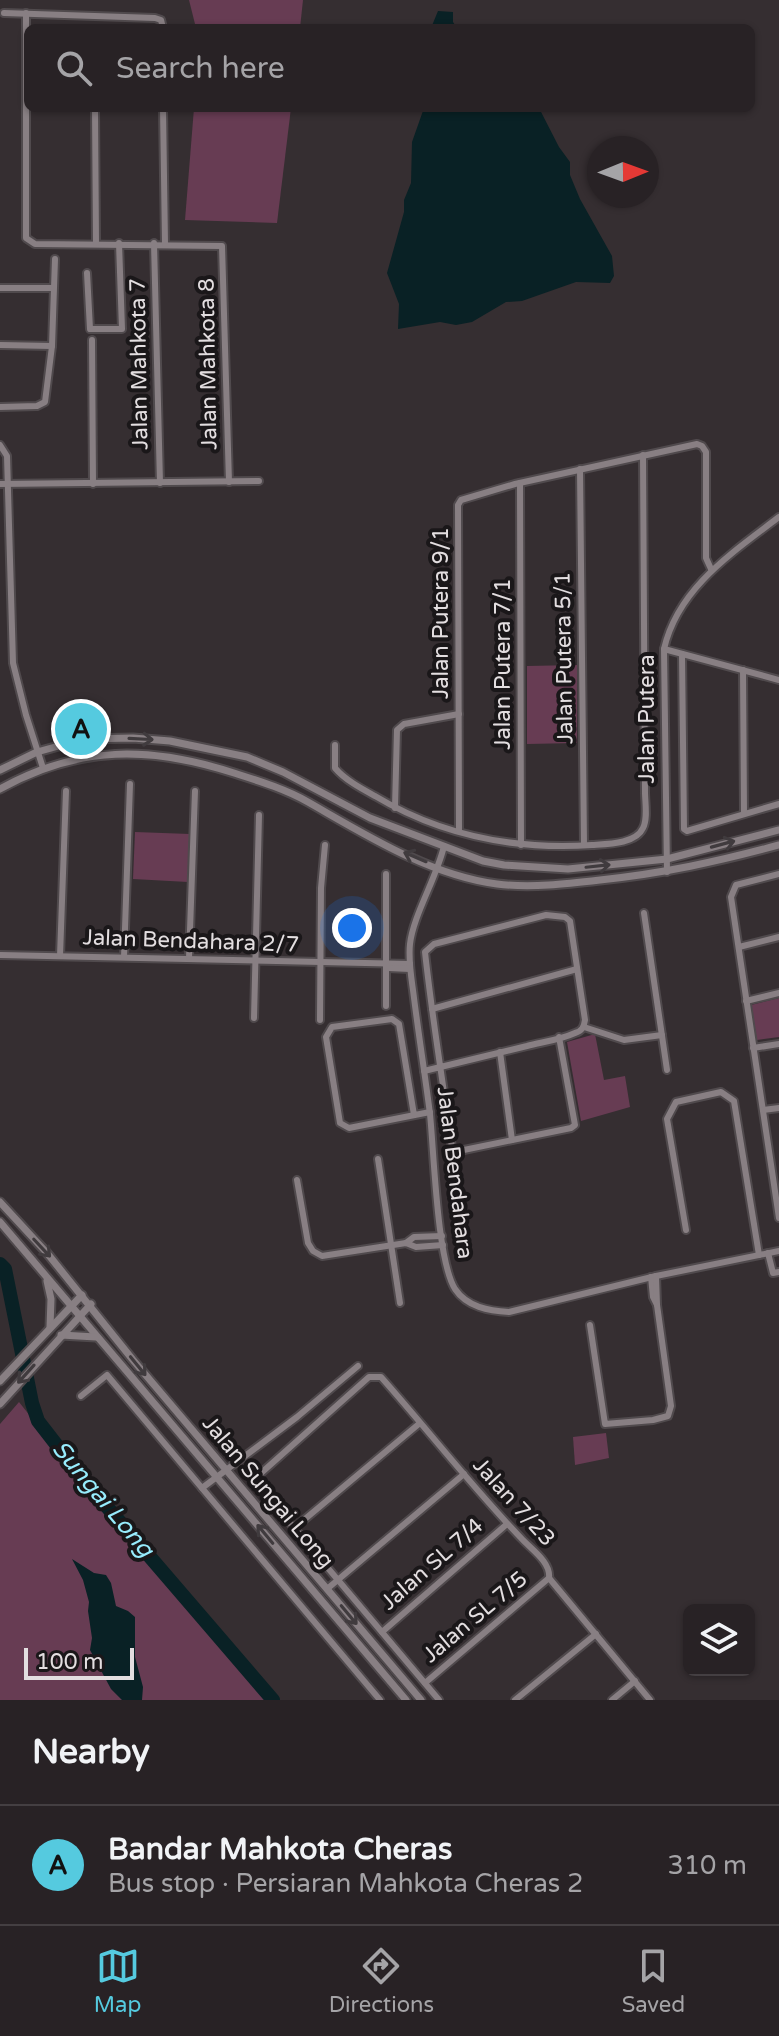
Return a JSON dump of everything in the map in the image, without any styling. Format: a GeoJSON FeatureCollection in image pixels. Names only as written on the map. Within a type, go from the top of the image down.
{"type":"FeatureCollection","features":[{"type":"Feature","properties":{"kind":"street"},"geometry":{"type":"LineString","coordinates":[[4,13],[162,24]]}},
{"type":"Feature","properties":{"kind":"street"},"geometry":{"type":"LineString","coordinates":[[26,13],[26,24]]}},
{"type":"Feature","properties":{"kind":"street"},"geometry":{"type":"LineString","coordinates":[[95,17],[95,24]]}},
{"type":"Feature","properties":{"kind":"street"},"geometry":{"type":"LineString","coordinates":[[26,112],[26,238],[30,242],[165,244],[163,112]]}},
{"type":"Feature","properties":{"kind":"street"},"geometry":{"type":"LineString","coordinates":[[95,112],[96,243]]}},
{"type":"Feature","properties":{"kind":"street"},"geometry":{"type":"LineString","coordinates":[[87,273],[90,329],[122,329],[119,243]]}},
{"type":"Feature","properties":{"kind":"street","name":"Jalan Mahkota 7"},"geometry":{"type":"LineString","coordinates":[[154,243],[160,483]]}},
{"type":"Feature","properties":{"kind":"street","name":"Jalan Mahkota 8"},"geometry":{"type":"LineString","coordinates":[[165,244],[222,246],[229,482]]}},
{"type":"Feature","properties":{"kind":"street"},"geometry":{"type":"LineString","coordinates":[[0,407],[37,406],[45,402],[52,346],[55,259]]}},
{"type":"Feature","properties":{"kind":"street"},"geometry":{"type":"LineString","coordinates":[[0,288],[53,288]]}},
{"type":"Feature","properties":{"kind":"street"},"geometry":{"type":"LineString","coordinates":[[92,340],[93,484]]}},
{"type":"Feature","properties":{"kind":"street"},"geometry":{"type":"LineString","coordinates":[[0,345],[52,346]]}},
{"type":"Feature","properties":{"kind":"street","name":"Jalan Putera 9/1"},"geometry":{"type":"LineString","coordinates":[[459,831],[458,505],[465,497],[697,444],[706,452],[706,558],[711,569]]}},
{"type":"Feature","properties":{"kind":"street"},"geometry":{"type":"LineString","coordinates":[[0,445],[7,456],[4,484],[13,663],[43,768]]}},
{"type":"Feature","properties":{"kind":"street"},"geometry":{"type":"LineString","coordinates":[[335,745],[334,764],[338,772],[395,808],[426,822],[489,841],[540,847],[584,845],[615,843],[639,834],[643,828],[645,751],[643,455]]}},
{"type":"Feature","properties":{"kind":"street","name":"Jalan Putera 5/1"},"geometry":{"type":"LineString","coordinates":[[580,469],[584,845]]}},
{"type":"Feature","properties":{"kind":"street"},"geometry":{"type":"LineString","coordinates":[[4,484],[259,481]]}},
{"type":"Feature","properties":{"kind":"street","name":"Jalan Putera 7/1"},"geometry":{"type":"LineString","coordinates":[[520,483],[521,845]]}},
{"type":"Feature","properties":{"kind":"street","name":"Jalan Putera"},"geometry":{"type":"LineString","coordinates":[[667,872],[664,649],[677,612],[711,569],[779,517]]}},
{"type":"Feature","properties":{"kind":"street"},"geometry":{"type":"LineString","coordinates":[[1,600],[10,600]]}},
{"type":"Feature","properties":{"kind":"street"},"geometry":{"type":"LineString","coordinates":[[664,649],[779,680]]}},
{"type":"Feature","properties":{"kind":"street"},"geometry":{"type":"LineString","coordinates":[[682,654],[683,827],[687,831],[779,804]]}},
{"type":"Feature","properties":{"kind":"street"},"geometry":{"type":"LineString","coordinates":[[743,670],[744,813]]}},
{"type":"Feature","properties":{"kind":"street"},"geometry":{"type":"LineString","coordinates":[[395,808],[397,730],[404,724],[459,714]]}},
{"type":"Feature","properties":{"kind":"street"},"geometry":{"type":"LineString","coordinates":[[0,770],[37,752],[100,737],[170,741],[225,751],[283,772],[370,818],[483,861],[504,865],[568,869],[667,859],[779,830]]}},
{"type":"Feature","properties":{"kind":"street"},"geometry":{"type":"LineString","coordinates":[[645,751],[664,750]]}},
{"type":"Feature","properties":{"kind":"street"},"geometry":{"type":"LineString","coordinates":[[0,789],[43,768],[81,757],[135,753],[218,768],[263,782],[305,801],[360,834],[439,868],[478,880],[516,885],[558,885],[667,872],[779,845]]}},
{"type":"Feature","properties":{"kind":"street"},"geometry":{"type":"LineString","coordinates":[[124,957],[130,784]]}},
{"type":"Feature","properties":{"kind":"street"},"geometry":{"type":"LineString","coordinates":[[60,956],[66,791]]}},
{"type":"Feature","properties":{"kind":"street"},"geometry":{"type":"LineString","coordinates":[[189,958],[195,791]]}},
{"type":"Feature","properties":{"kind":"street"},"geometry":{"type":"LineString","coordinates":[[254,1018],[259,815]]}},
{"type":"Feature","properties":{"kind":"street"},"geometry":{"type":"LineString","coordinates":[[320,1020],[321,888],[325,845]]}},
{"type":"Feature","properties":{"kind":"street","name":"Jalan Bendahara"},"geometry":{"type":"LineString","coordinates":[[444,846],[439,868],[412,933],[410,967],[430,1112],[443,1245],[449,1275],[459,1294],[475,1306],[509,1312],[653,1277],[779,1251]]}},
{"type":"Feature","properties":{"kind":"street"},"geometry":{"type":"LineString","coordinates":[[386,874],[386,1006]]}},
{"type":"Feature","properties":{"kind":"street"},"geometry":{"type":"LineString","coordinates":[[779,874],[736,885],[731,897],[763,1110],[775,1168],[779,1218]]}},
{"type":"Feature","properties":{"kind":"street"},"geometry":{"type":"LineString","coordinates":[[644,913],[667,1070]]}},
{"type":"Feature","properties":{"kind":"street"},"geometry":{"type":"LineString","coordinates":[[559,1037],[575,1121],[571,1128],[454,1152],[425,952],[434,944],[546,915],[565,917],[570,921],[584,1027]]}},
{"type":"Feature","properties":{"kind":"street"},"geometry":{"type":"LineString","coordinates":[[739,947],[779,937]]}},
{"type":"Feature","properties":{"kind":"street","name":"Jalan Bendahara 2/7"},"geometry":{"type":"LineString","coordinates":[[0,955],[189,958],[410,967]]}},
{"type":"Feature","properties":{"kind":"street"},"geometry":{"type":"LineString","coordinates":[[432,1009],[577,969]]}},
{"type":"Feature","properties":{"kind":"street"},"geometry":{"type":"LineString","coordinates":[[746,1001],[779,993]]}},
{"type":"Feature","properties":{"kind":"street"},"geometry":{"type":"LineString","coordinates":[[414,1115],[399,1024],[392,1019],[332,1027],[326,1037],[340,1123],[349,1128],[430,1112]]}},
{"type":"Feature","properties":{"kind":"street"},"geometry":{"type":"LineString","coordinates":[[584,1027],[624,1040],[662,1035]]}},
{"type":"Feature","properties":{"kind":"street"},"geometry":{"type":"LineString","coordinates":[[424,1071],[577,1033],[584,1027]]}},
{"type":"Feature","properties":{"kind":"street"},"geometry":{"type":"LineString","coordinates":[[753,1048],[779,1044]]}},
{"type":"Feature","properties":{"kind":"street"},"geometry":{"type":"LineString","coordinates":[[500,1052],[512,1140]]}},
{"type":"Feature","properties":{"kind":"street"},"geometry":{"type":"LineString","coordinates":[[686,1230],[667,1119],[676,1102],[721,1092],[734,1101],[759,1255]]}},
{"type":"Feature","properties":{"kind":"street"},"geometry":{"type":"LineString","coordinates":[[763,1110],[779,1108]]}},
{"type":"Feature","properties":{"kind":"street"},"geometry":{"type":"LineString","coordinates":[[378,1159],[400,1303]]}},
{"type":"Feature","properties":{"kind":"street"},"geometry":{"type":"LineString","coordinates":[[297,1180],[308,1243],[313,1251],[322,1256],[406,1243],[414,1237],[442,1236]]}},
{"type":"Feature","properties":{"kind":"street","name":"Jalan Sungai Long"},"geometry":{"type":"LineString","coordinates":[[0,1202],[91,1304],[133,1360],[421,1700]]}},
{"type":"Feature","properties":{"kind":"street","name":"Jalan Sungai Long"},"geometry":{"type":"LineString","coordinates":[[0,1222],[406,1700]]}},
{"type":"Feature","properties":{"kind":"street"},"geometry":{"type":"LineString","coordinates":[[406,1243],[416,1247],[443,1245]]}},
{"type":"Feature","properties":{"kind":"street"},"geometry":{"type":"LineString","coordinates":[[768,1253],[773,1273],[779,1272]]}},
{"type":"Feature","properties":{"kind":"street"},"geometry":{"type":"LineString","coordinates":[[43,1272],[51,1299],[49,1330]]}},
{"type":"Feature","properties":{"kind":"street"},"geometry":{"type":"LineString","coordinates":[[590,1325],[605,1424],[668,1416],[671,1406],[657,1305],[653,1297],[653,1277]]}},
{"type":"Feature","properties":{"kind":"street"},"geometry":{"type":"LineString","coordinates":[[0,1381],[82,1295]]}},
{"type":"Feature","properties":{"kind":"street"},"geometry":{"type":"LineString","coordinates":[[0,1404],[91,1304]]}},
{"type":"Feature","properties":{"kind":"street"},"geometry":{"type":"LineString","coordinates":[[61,1335],[98,1337]]}},
{"type":"Feature","properties":{"kind":"street"},"geometry":{"type":"LineString","coordinates":[[202,1488],[297,1417],[358,1366]]}},
{"type":"Feature","properties":{"kind":"street"},"geometry":{"type":"LineString","coordinates":[[81,1396],[107,1375],[380,1700]]}},
{"type":"Feature","properties":{"kind":"street","name":"Jalan 7/23"},"geometry":{"type":"LineString","coordinates":[[293,1529],[258,1485],[260,1474],[369,1377],[381,1377],[507,1524],[544,1562],[550,1572],[549,1578],[650,1700]]}},
{"type":"Feature","properties":{"kind":"street"},"geometry":{"type":"LineString","coordinates":[[420,1423],[293,1529],[439,1700]]}},
{"type":"Feature","properties":{"kind":"street"},"geometry":{"type":"LineString","coordinates":[[327,1589],[464,1474]]}},
{"type":"Feature","properties":{"kind":"street","name":"Jalan SL 7/4"},"geometry":{"type":"LineString","coordinates":[[382,1632],[507,1524]]}},
{"type":"Feature","properties":{"kind":"street","name":"Jalan SL 7/5"},"geometry":{"type":"LineString","coordinates":[[425,1683],[549,1578]]}},
{"type":"Feature","properties":{"kind":"street"},"geometry":{"type":"LineString","coordinates":[[515,1700],[596,1634]]}},
{"type":"Feature","properties":{"kind":"street"},"geometry":{"type":"LineString","coordinates":[[612,1700],[635,1681]]}},
{"type":"Feature","properties":{"kind":"shaded area"},"geometry":{"type":"Polygon","coordinates":[[[189,0],[303,0],[300,24],[195,24],[189,0]]]}},
{"type":"Feature","properties":{"kind":"shaded area"},"geometry":{"type":"Polygon","coordinates":[[[194,112],[291,112],[277,223],[185,220],[194,112]]]}},
{"type":"Feature","properties":{"kind":"shaded area"},"geometry":{"type":"Polygon","coordinates":[[[577,665],[577,743],[527,744],[527,666],[577,665]]]}},
{"type":"Feature","properties":{"kind":"shaded area"},"geometry":{"type":"Polygon","coordinates":[[[135,832],[190,834],[188,882],[133,879],[135,832]]]}},
{"type":"Feature","properties":{"kind":"shaded area"},"geometry":{"type":"Polygon","coordinates":[[[779,998],[779,1037],[757,1040],[751,1005],[779,998]]]}},
{"type":"Feature","properties":{"kind":"shaded area"},"geometry":{"type":"Polygon","coordinates":[[[595,1034],[604,1080],[625,1076],[630,1107],[581,1121],[567,1042],[595,1034]]]}},
{"type":"Feature","properties":{"kind":"shaded area"},"geometry":{"type":"Polygon","coordinates":[[[19,1402],[92,1494],[267,1700],[0,1700],[0,1424],[19,1402]]]}},
{"type":"Feature","properties":{"kind":"shaded area"},"geometry":{"type":"Polygon","coordinates":[[[606,1433],[609,1458],[575,1465],[573,1437],[606,1433]]]}},
{"type":"Feature","properties":{"kind":"water"},"geometry":{"type":"Polygon","coordinates":[[[438,11],[453,12],[454,24],[433,24],[438,11]]]}},
{"type":"Feature","properties":{"kind":"water"},"geometry":{"type":"Polygon","coordinates":[[[423,112],[541,112],[570,162],[570,175],[580,199],[612,256],[614,276],[610,283],[576,282],[522,301],[506,302],[472,322],[456,325],[440,322],[398,329],[399,304],[387,273],[411,183],[412,142],[423,112]]]}},
{"type":"Feature","properties":{"kind":"water"},"geometry":{"type":"Polygon","coordinates":[[[72,1559],[94,1573],[106,1575],[116,1606],[135,1617],[135,1657],[143,1687],[142,1700],[122,1700],[111,1689],[90,1650],[89,1602],[83,1580],[72,1559]]]}},
{"type":"Feature","properties":{"kind":"waterway","name":"Sungai Long"},"geometry":{"type":"LineString","coordinates":[[0,1264],[5,1269],[38,1421],[83,1479],[273,1700]]}},
{"type":"Feature","properties":{"kind":"place","name":"Bandar Mahkota Cheras"},"geometry":{"type":"Point","coordinates":[81,729]}}]}
